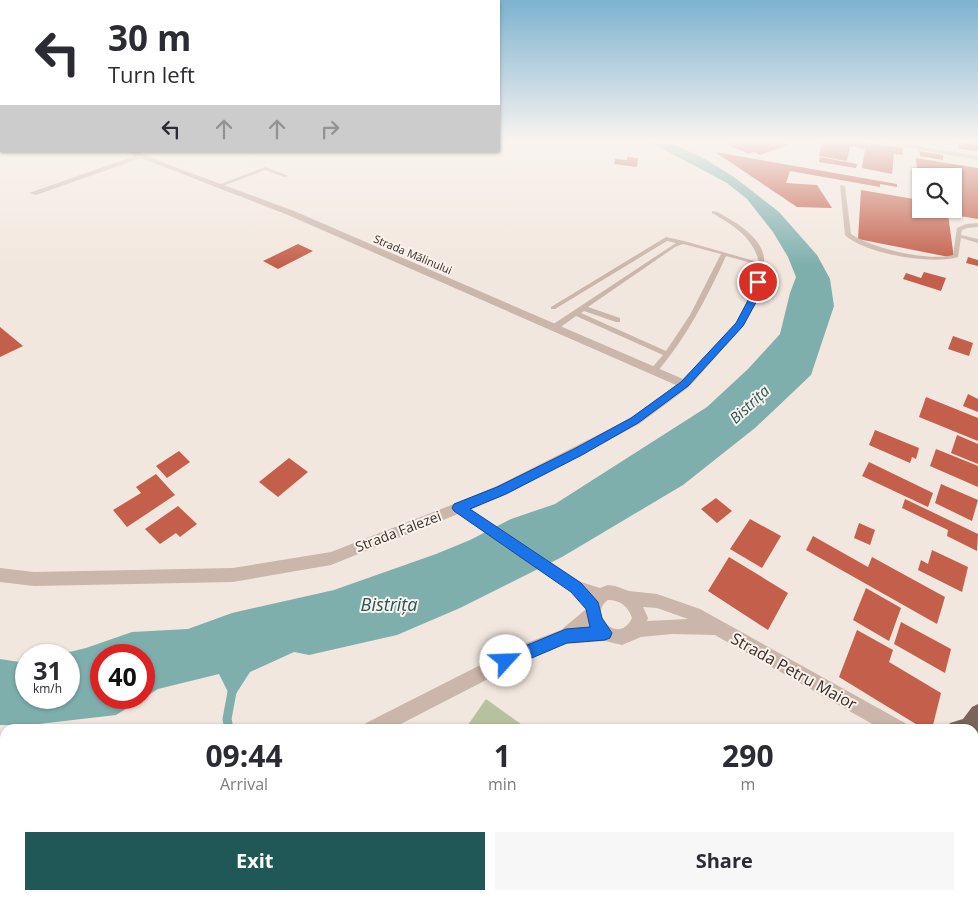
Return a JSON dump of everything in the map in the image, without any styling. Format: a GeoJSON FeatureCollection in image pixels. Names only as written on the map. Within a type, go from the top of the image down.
{"type":"FeatureCollection","features":[{"type":"Feature","properties":{"kind":"street"},"geometry":{"type":"LineString","coordinates":[[33,193],[61,182]]}},
{"type":"Feature","properties":{"kind":"street","name":"Strada Mălinului"},"geometry":{"type":"LineString","coordinates":[[208,182],[291,214],[685,384]]}},
{"type":"Feature","properties":{"kind":"street","name":"Strada Falezei"},"geometry":{"type":"LineString","coordinates":[[0,575],[34,579],[233,575],[331,558],[459,508],[502,490],[635,421],[685,384],[740,324],[755,295],[757,264]]}},
{"type":"Feature","properties":{"kind":"street"},"geometry":{"type":"LineString","coordinates":[[459,508],[573,585],[595,605],[599,628],[605,633]]}},
{"type":"Feature","properties":{"kind":"street"},"geometry":{"type":"LineString","coordinates":[[382,724],[522,653],[566,636],[605,633],[621,637],[634,631],[640,618],[634,604],[628,598],[614,592],[595,605],[566,636]]}},
{"type":"Feature","properties":{"kind":"street","name":"Strada Petru Maior"},"geometry":{"type":"LineString","coordinates":[[628,598],[657,601],[694,614],[890,724]]}},
{"type":"Feature","properties":{"kind":"street","name":"Strada Petru Maior"},"geometry":{"type":"LineString","coordinates":[[634,631],[658,627],[716,628]]}},
{"type":"Feature","properties":{"kind":"lane"},"geometry":{"type":"LineString","coordinates":[[218,186],[229,182]]}},
{"type":"Feature","properties":{"kind":"lane"},"geometry":{"type":"LineString","coordinates":[[842,186],[848,235],[852,240],[860,244],[935,260],[945,260],[956,256],[959,229],[978,225]]}},
{"type":"Feature","properties":{"kind":"lane"},"geometry":{"type":"LineString","coordinates":[[553,308],[666,239],[757,264],[761,256],[746,231],[714,212]]}},
{"type":"Feature","properties":{"kind":"lane"},"geometry":{"type":"LineString","coordinates":[[958,236],[978,241]]}},
{"type":"Feature","properties":{"kind":"lane"},"geometry":{"type":"LineString","coordinates":[[555,327],[673,246],[682,242]]}},
{"type":"Feature","properties":{"kind":"lane"},"geometry":{"type":"LineString","coordinates":[[654,370],[668,355],[703,299],[724,254]]}},
{"type":"Feature","properties":{"kind":"lane"},"geometry":{"type":"LineString","coordinates":[[583,308],[618,320]]}},
{"type":"Feature","properties":{"kind":"lane"},"geometry":{"type":"LineString","coordinates":[[576,313],[668,355]]}},
{"type":"Feature","properties":{"kind":"green space"},"geometry":{"type":"Polygon","coordinates":[[[486,699],[521,724],[468,724],[486,699]]]}},
{"type":"Feature","properties":{"kind":"water","name":"Bistrița"},"geometry":{"type":"Polygon","coordinates":[[[725,182],[740,182],[779,212],[817,255],[830,279],[834,306],[811,375],[755,428],[683,485],[562,557],[460,608],[397,635],[309,655],[294,652],[250,672],[232,700],[219,674],[155,691],[155,644],[98,644],[132,632],[188,629],[232,613],[334,590],[436,554],[470,540],[511,519],[555,504],[707,407],[748,369],[780,334],[796,277],[788,257],[773,232],[747,199],[725,182]]]}},
{"type":"Feature","properties":{"kind":"water"},"geometry":{"type":"Polygon","coordinates":[[[90,647],[90,709],[126,709],[116,715],[39,724],[0,724],[0,659],[15,661],[15,709],[80,709],[80,649],[90,647]]]}},
{"type":"Feature","properties":{"kind":"building"},"geometry":{"type":"Polygon","coordinates":[[[760,182],[817,185],[832,208],[797,207],[760,182]]]}},
{"type":"Feature","properties":{"kind":"building"},"geometry":{"type":"Polygon","coordinates":[[[852,182],[885,182],[897,184],[897,187],[880,184],[880,187],[852,182]]]}},
{"type":"Feature","properties":{"kind":"building"},"geometry":{"type":"Polygon","coordinates":[[[962,182],[978,182],[978,219],[962,216],[962,182]]]}},
{"type":"Feature","properties":{"kind":"building"},"geometry":{"type":"Polygon","coordinates":[[[861,190],[912,199],[912,218],[949,218],[954,258],[858,239],[861,190]]]}},
{"type":"Feature","properties":{"kind":"building"},"geometry":{"type":"Polygon","coordinates":[[[298,244],[313,251],[278,269],[263,261],[298,244]]]}},
{"type":"Feature","properties":{"kind":"building"},"geometry":{"type":"Polygon","coordinates":[[[968,257],[978,260],[978,266],[966,263],[968,257]]]}},
{"type":"Feature","properties":{"kind":"building"},"geometry":{"type":"Polygon","coordinates":[[[924,272],[946,278],[941,291],[903,279],[906,273],[921,278],[924,272]]]}},
{"type":"Feature","properties":{"kind":"building"},"geometry":{"type":"Polygon","coordinates":[[[0,327],[23,346],[0,357],[0,327]]]}},
{"type":"Feature","properties":{"kind":"building"},"geometry":{"type":"Polygon","coordinates":[[[953,336],[973,343],[969,356],[948,349],[953,336]]]}},
{"type":"Feature","properties":{"kind":"building"},"geometry":{"type":"Polygon","coordinates":[[[968,394],[978,399],[978,412],[963,406],[968,394]]]}},
{"type":"Feature","properties":{"kind":"building"},"geometry":{"type":"Polygon","coordinates":[[[926,397],[978,418],[978,441],[919,417],[926,397]]]}},
{"type":"Feature","properties":{"kind":"building"},"geometry":{"type":"Polygon","coordinates":[[[875,430],[919,448],[916,459],[912,457],[910,463],[869,445],[875,430]]]}},
{"type":"Feature","properties":{"kind":"building"},"geometry":{"type":"Polygon","coordinates":[[[957,435],[978,444],[978,464],[951,453],[957,435]]]}},
{"type":"Feature","properties":{"kind":"building"},"geometry":{"type":"Polygon","coordinates":[[[936,449],[978,466],[978,487],[930,466],[936,449]]]}},
{"type":"Feature","properties":{"kind":"building"},"geometry":{"type":"Polygon","coordinates":[[[179,451],[190,462],[167,478],[156,466],[179,451]]]}},
{"type":"Feature","properties":{"kind":"building"},"geometry":{"type":"Polygon","coordinates":[[[289,458],[308,472],[278,497],[259,482],[289,458]]]}},
{"type":"Feature","properties":{"kind":"building"},"geometry":{"type":"Polygon","coordinates":[[[869,462],[933,493],[928,507],[862,476],[869,462]]]}},
{"type":"Feature","properties":{"kind":"building"},"geometry":{"type":"Polygon","coordinates":[[[156,474],[175,495],[127,527],[113,510],[141,493],[136,487],[156,474]]]}},
{"type":"Feature","properties":{"kind":"building"},"geometry":{"type":"Polygon","coordinates":[[[941,484],[978,500],[972,521],[935,503],[941,484]]]}},
{"type":"Feature","properties":{"kind":"building"},"geometry":{"type":"Polygon","coordinates":[[[716,498],[732,511],[717,523],[701,509],[716,498]]]}},
{"type":"Feature","properties":{"kind":"building"},"geometry":{"type":"Polygon","coordinates":[[[905,499],[978,534],[977,551],[947,536],[948,530],[902,508],[905,499]]]}},
{"type":"Feature","properties":{"kind":"building"},"geometry":{"type":"Polygon","coordinates":[[[178,506],[197,524],[180,537],[176,533],[160,544],[145,529],[178,506]]]}},
{"type":"Feature","properties":{"kind":"building"},"geometry":{"type":"Polygon","coordinates":[[[750,519],[781,536],[762,568],[730,549],[750,519]]]}},
{"type":"Feature","properties":{"kind":"building"},"geometry":{"type":"Polygon","coordinates":[[[859,523],[875,530],[870,545],[854,538],[859,523]]]}},
{"type":"Feature","properties":{"kind":"building"},"geometry":{"type":"Polygon","coordinates":[[[813,536],[868,567],[872,557],[945,597],[937,624],[806,550],[813,536]]]}},
{"type":"Feature","properties":{"kind":"building"},"geometry":{"type":"Polygon","coordinates":[[[932,550],[968,567],[962,592],[918,570],[921,560],[928,564],[932,550]]]}},
{"type":"Feature","properties":{"kind":"building"},"geometry":{"type":"Polygon","coordinates":[[[729,557],[788,593],[768,630],[708,591],[729,557]]]}},
{"type":"Feature","properties":{"kind":"building"},"geometry":{"type":"Polygon","coordinates":[[[866,588],[901,608],[889,641],[853,620],[866,588]]]}},
{"type":"Feature","properties":{"kind":"building"},"geometry":{"type":"Polygon","coordinates":[[[901,622],[951,649],[945,673],[894,644],[901,622]]]}},
{"type":"Feature","properties":{"kind":"building"},"geometry":{"type":"Polygon","coordinates":[[[857,630],[893,650],[889,662],[941,693],[933,724],[916,724],[839,677],[857,630]]]}},
{"type":"Feature","properties":{"kind":"waterway"},"geometry":{"type":"LineString","coordinates":[[228,724],[227,719],[232,692]]}},
{"type":"Feature","properties":{"kind":"route"},"geometry":{"type":"LineString","coordinates":[[506,661],[566,636],[605,633],[595,621],[593,607],[576,587],[459,508],[502,490],[635,421],[685,384],[740,324],[755,295],[758,282]]}}]}
